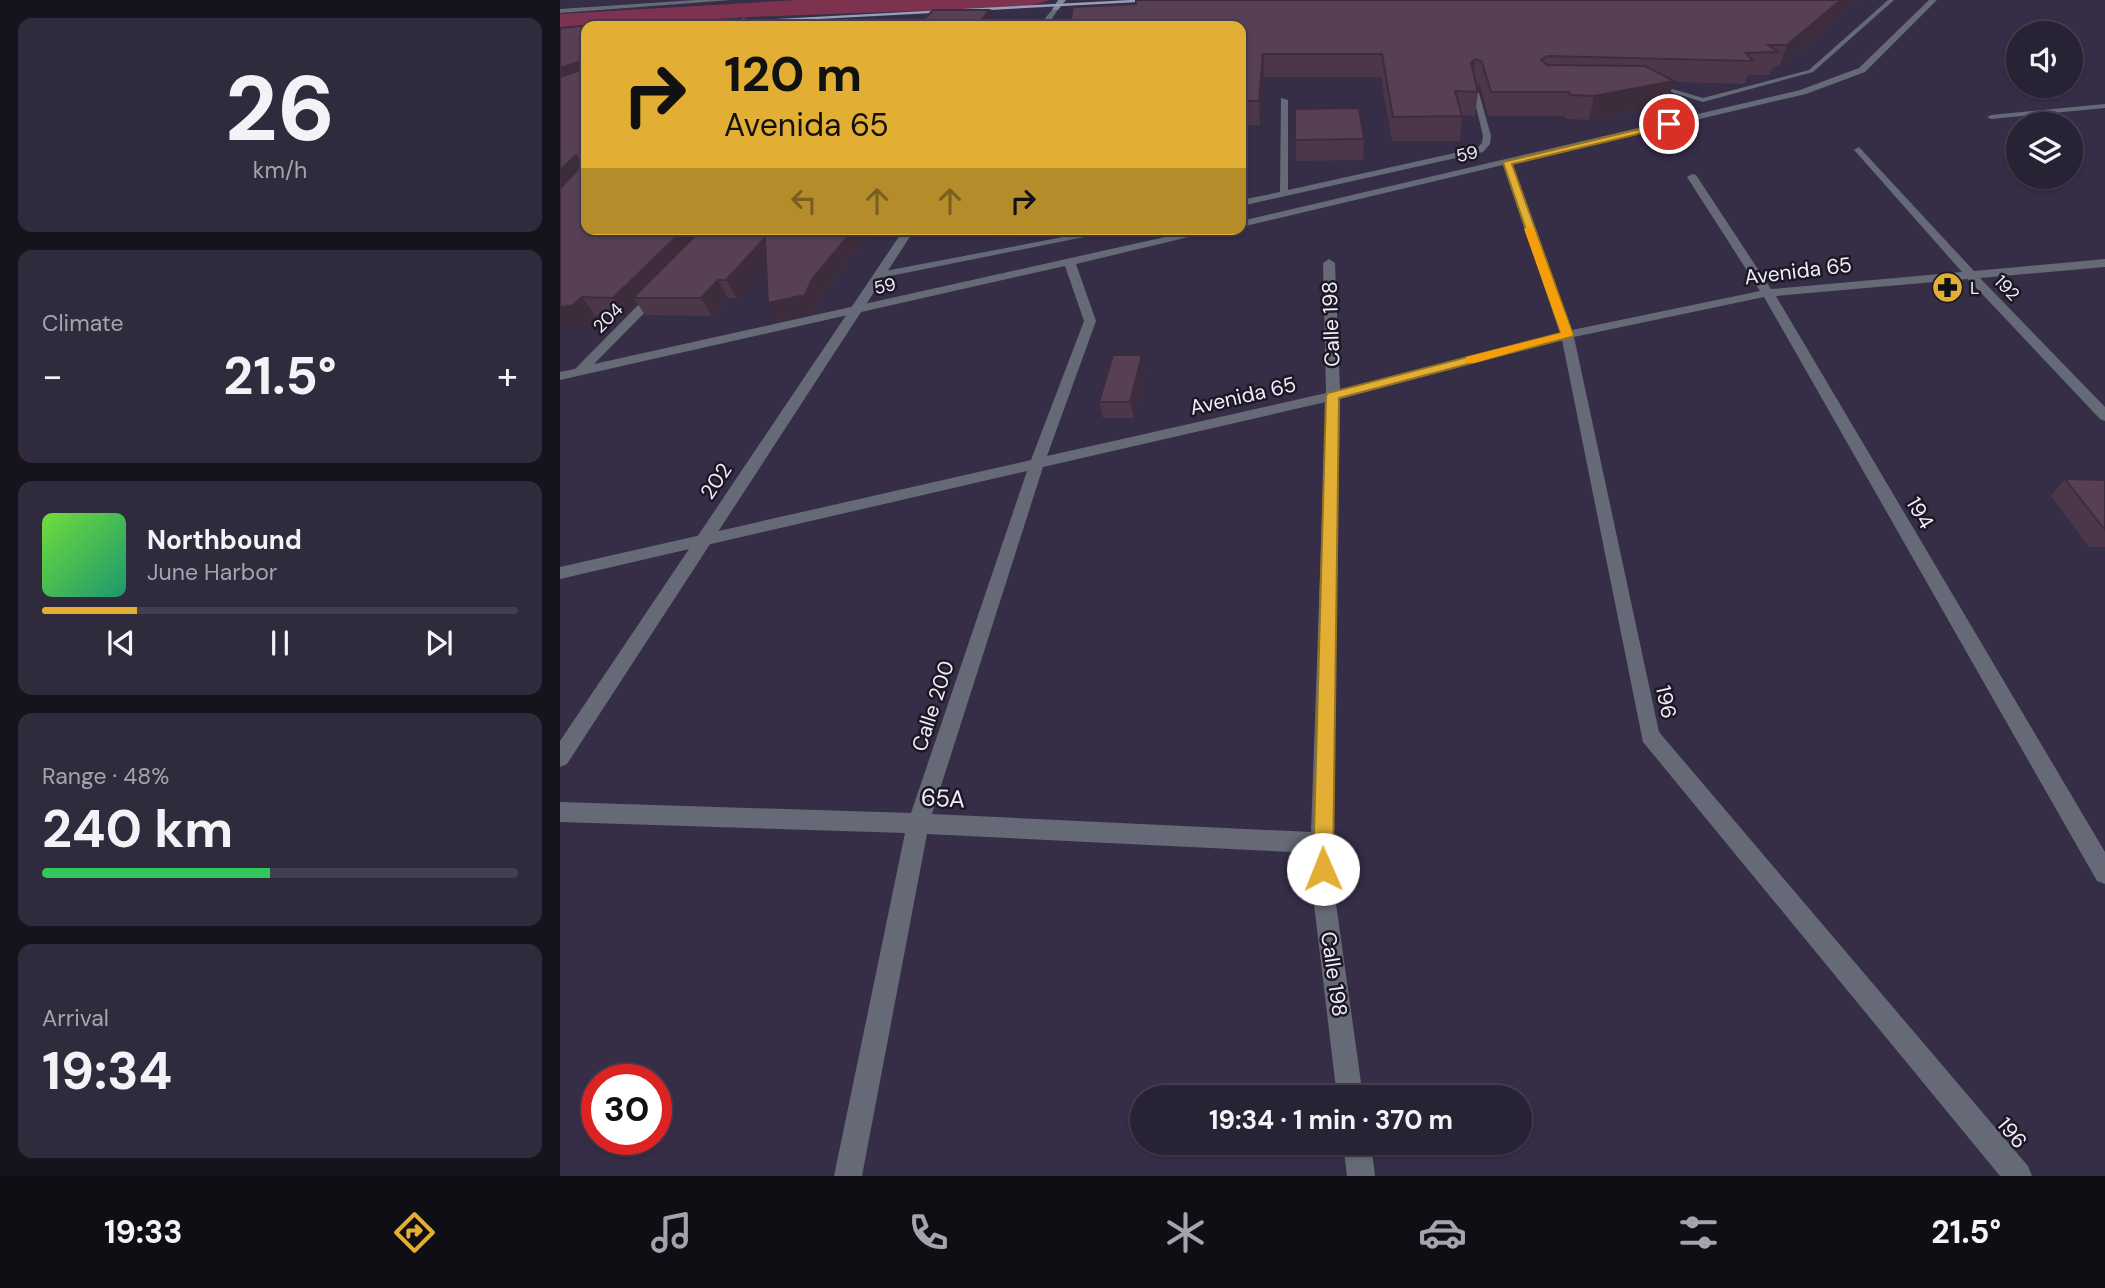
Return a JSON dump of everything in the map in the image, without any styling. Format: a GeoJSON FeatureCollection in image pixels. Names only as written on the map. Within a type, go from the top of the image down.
{"type":"FeatureCollection","features":[{"type":"Feature","properties":{"kind":"main road"},"geometry":{"type":"LineString","coordinates":[[1055,8],[1062,0]]}},
{"type":"Feature","properties":{"kind":"main road"},"geometry":{"type":"LineString","coordinates":[[1074,0],[1100,5]]}},
{"type":"Feature","properties":{"kind":"main road"},"geometry":{"type":"LineString","coordinates":[[730,21],[932,16],[1173,0]]}},
{"type":"Feature","properties":{"kind":"street"},"geometry":{"type":"LineString","coordinates":[[596,9],[605,0]]}},
{"type":"Feature","properties":{"kind":"street"},"geometry":{"type":"LineString","coordinates":[[560,11],[728,0]]}},
{"type":"Feature","properties":{"kind":"street","name":"59"},"geometry":{"type":"LineString","coordinates":[[1246,223],[1803,92],[1862,70],[1933,0]]}},
{"type":"Feature","properties":{"kind":"street"},"geometry":{"type":"LineString","coordinates":[[1046,21],[1055,8]]}},
{"type":"Feature","properties":{"kind":"street","name":"192"},"geometry":{"type":"LineString","coordinates":[[1859,150],[1971,275],[2105,416]]}},
{"type":"Feature","properties":{"kind":"street","name":"196"},"geometry":{"type":"LineString","coordinates":[[1507,162],[1567,335],[1650,736],[2018,1176]]}},
{"type":"Feature","properties":{"kind":"street","name":"194"},"geometry":{"type":"LineString","coordinates":[[1692,177],[1768,293],[2105,873]]}},
{"type":"Feature","properties":{"kind":"street","name":"202"},"geometry":{"type":"LineString","coordinates":[[560,758],[905,235]]}},
{"type":"Feature","properties":{"kind":"street","name":"59"},"geometry":{"type":"LineString","coordinates":[[560,376],[1191,235]]}},
{"type":"Feature","properties":{"kind":"street","name":"Calle 198"},"geometry":{"type":"LineString","coordinates":[[1329,262],[1333,396],[1322,843],[1324,896],[1348,1085]]}},
{"type":"Feature","properties":{"kind":"street","name":"Calle 200"},"geometry":{"type":"LineString","coordinates":[[848,1176],[918,823],[1036,466],[1090,321],[1070,263]]}},
{"type":"Feature","properties":{"kind":"street","name":"Avenida 65"},"geometry":{"type":"LineString","coordinates":[[560,573],[1333,396],[1567,335],[1768,293],[2105,264]]}},
{"type":"Feature","properties":{"kind":"street","name":"204"},"geometry":{"type":"LineString","coordinates":[[579,372],[664,286]]}},
{"type":"Feature","properties":{"kind":"street","name":"65A"},"geometry":{"type":"LineString","coordinates":[[560,812],[918,823],[1322,843]]}},
{"type":"Feature","properties":{"kind":"street"},"geometry":{"type":"LineString","coordinates":[[1358,1155],[1361,1176]]}},
{"type":"Feature","properties":{"kind":"lane"},"geometry":{"type":"LineString","coordinates":[[1651,85],[1703,100],[1811,71],[1891,0]]}},
{"type":"Feature","properties":{"kind":"lane"},"geometry":{"type":"LineString","coordinates":[[1072,21],[1091,19]]}},
{"type":"Feature","properties":{"kind":"lane"},"geometry":{"type":"LineString","coordinates":[[1246,202],[1480,149],[1486,144],[1487,136],[1474,86]]}},
{"type":"Feature","properties":{"kind":"lane"},"geometry":{"type":"LineString","coordinates":[[1284,100],[1284,194]]}},
{"type":"Feature","properties":{"kind":"lane"},"geometry":{"type":"LineString","coordinates":[[1991,117],[2105,106]]}},
{"type":"Feature","properties":{"kind":"lane"},"geometry":{"type":"LineString","coordinates":[[880,275],[1089,235]]}},
{"type":"Feature","properties":{"kind":"shaded area"},"geometry":{"type":"Polygon","coordinates":[[[798,0],[1050,0],[1026,7],[686,21],[581,21],[581,28],[560,29],[560,14],[798,0]]]}},
{"type":"Feature","properties":{"kind":"building"},"geometry":{"type":"Polygon","coordinates":[[[1136,0],[1841,0],[1787,45],[1768,45],[1778,52],[1746,53],[1753,61],[1547,56],[1541,60],[1547,65],[1645,66],[1674,81],[1594,96],[1570,95],[1569,92],[1491,92],[1482,62],[1475,59],[1471,63],[1478,92],[1455,91],[1462,116],[1393,117],[1382,54],[1263,54],[1259,101],[1246,101],[1246,21],[1071,21],[1073,7],[1136,4],[1136,0]]]}},
{"type":"Feature","properties":{"kind":"building"},"geometry":{"type":"Polygon","coordinates":[[[933,10],[989,10],[981,21],[923,21],[933,10]]]}},
{"type":"Feature","properties":{"kind":"building"},"geometry":{"type":"Polygon","coordinates":[[[581,26],[581,235],[678,235],[613,298],[582,297],[572,306],[560,307],[560,189],[578,169],[578,158],[576,155],[560,170],[560,77],[578,71],[579,62],[560,68],[560,28],[581,26]]]}},
{"type":"Feature","properties":{"kind":"building"},"geometry":{"type":"Polygon","coordinates":[[[1359,108],[1364,139],[1295,140],[1295,109],[1359,108]]]}},
{"type":"Feature","properties":{"kind":"building"},"geometry":{"type":"Polygon","coordinates":[[[696,235],[849,235],[812,279],[805,295],[768,303],[765,238],[726,280],[718,280],[701,298],[633,298],[696,235]]]}},
{"type":"Feature","properties":{"kind":"building"},"geometry":{"type":"Polygon","coordinates":[[[1113,355],[1142,355],[1130,402],[1099,402],[1113,355]]]}},
{"type":"Feature","properties":{"kind":"building"},"geometry":{"type":"Polygon","coordinates":[[[2065,479],[2105,480],[2105,530],[2065,479]]]}},
{"type":"Feature","properties":{"kind":"slow traffic"},"geometry":{"type":"LineString","coordinates":[[1470,360],[1567,335],[1529,229]]}},
{"type":"Feature","properties":{"kind":"place","name":"L"},"geometry":{"type":"Point","coordinates":[1947,288]}},
{"type":"Feature","properties":{"kind":"route"},"geometry":{"type":"LineString","coordinates":[[1323,869],[1333,396],[1567,335],[1507,162],[1669,124]]}}]}
